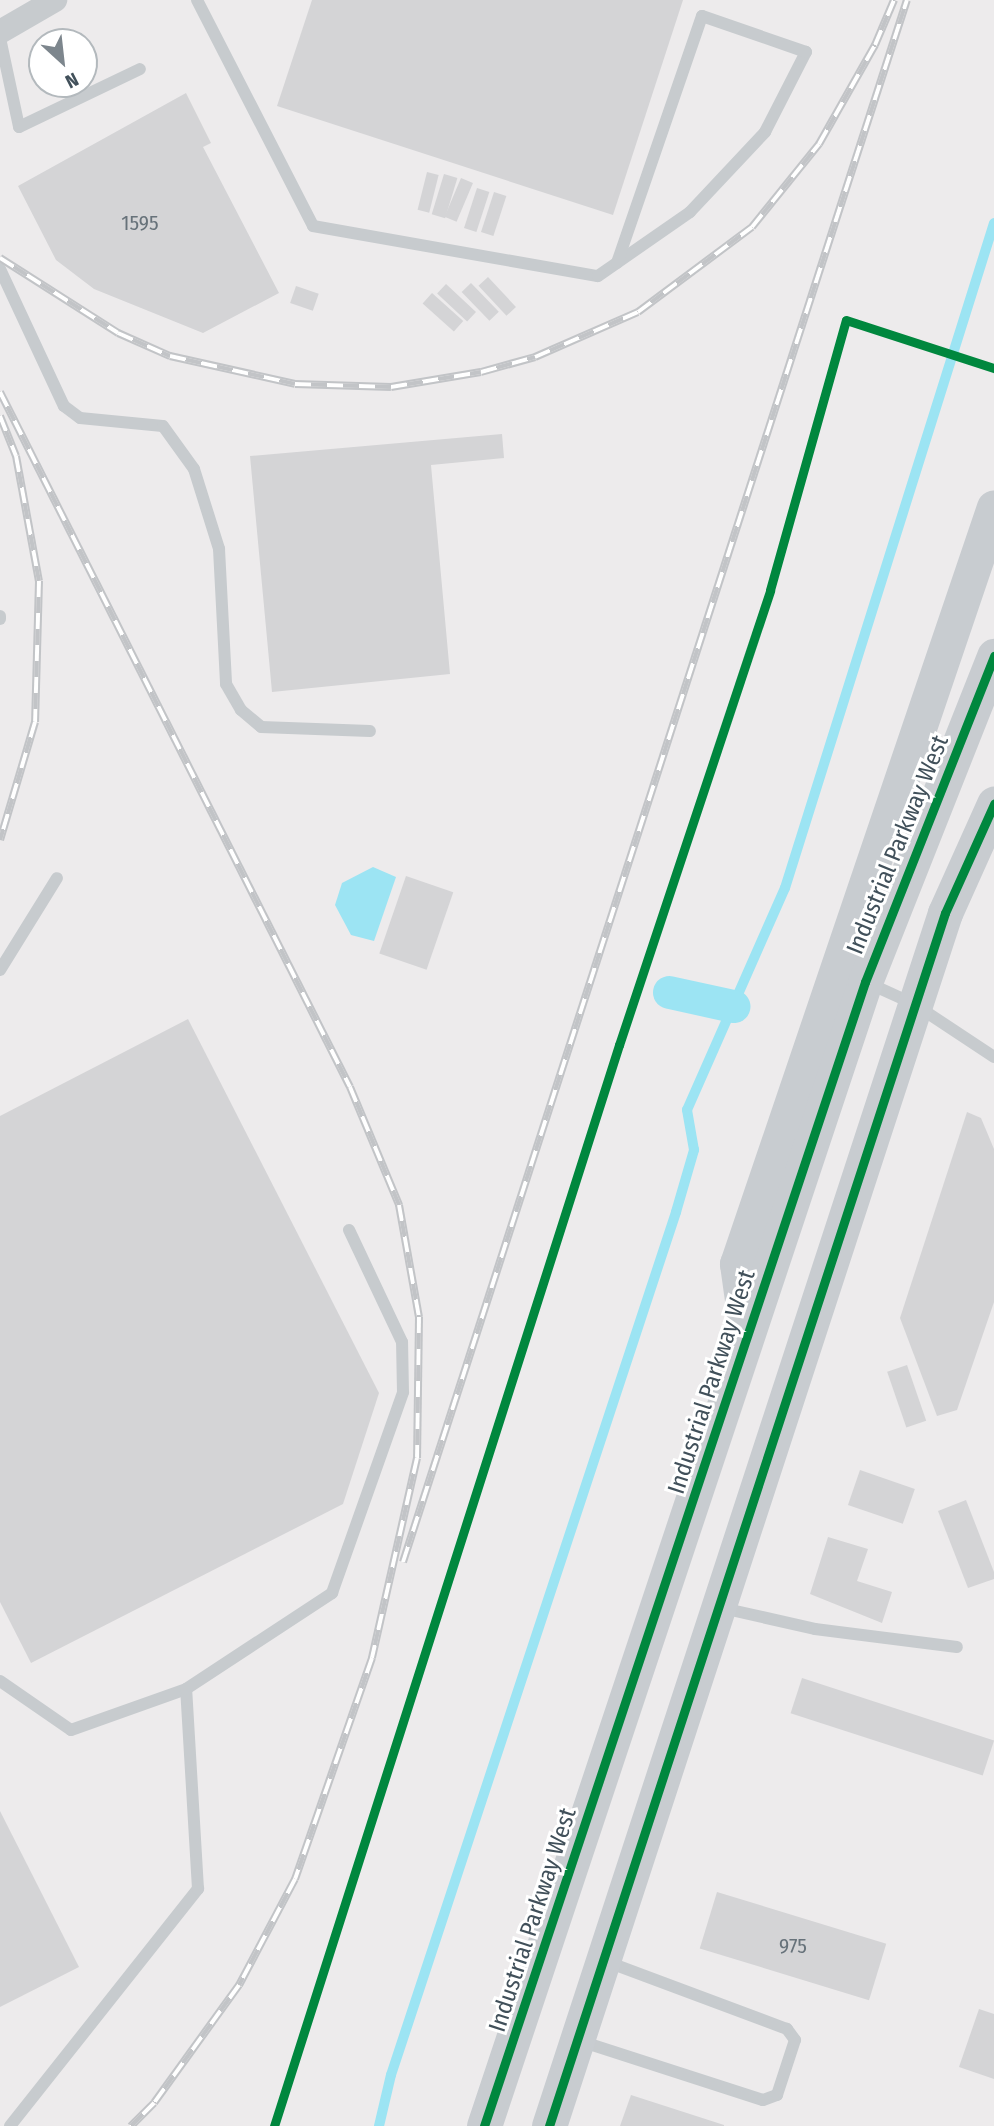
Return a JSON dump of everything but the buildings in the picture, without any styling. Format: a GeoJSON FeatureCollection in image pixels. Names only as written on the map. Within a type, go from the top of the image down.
{"type":"FeatureCollection","features":[{"type":"Feature","properties":{"kind":"main road"},"geometry":{"type":"LineString","coordinates":[[747,1335],[737,1264],[994,507]]}},
{"type":"Feature","properties":{"kind":"main road","name":"Industrial Parkway West"},"geometry":{"type":"LineString","coordinates":[[484,2126],[865,982],[994,656]]}},
{"type":"Feature","properties":{"kind":"main road"},"geometry":{"type":"LineString","coordinates":[[549,2126],[914,1004],[945,913],[994,804]]}},
{"type":"Feature","properties":{"kind":"street"},"geometry":{"type":"LineString","coordinates":[[0,32],[55,0]]}},
{"type":"Feature","properties":{"kind":"lane"},"geometry":{"type":"LineString","coordinates":[[197,0],[313,226],[598,276],[617,263],[690,212],[765,132],[806,52],[702,16],[617,263]]}},
{"type":"Feature","properties":{"kind":"lane"},"geometry":{"type":"LineString","coordinates":[[0,38],[19,127],[140,69]]}},
{"type":"Feature","properties":{"kind":"lane"},"geometry":{"type":"LineString","coordinates":[[0,268],[64,405],[80,418],[163,426],[194,469],[219,549],[226,684],[241,710],[261,727],[370,731]]}},
{"type":"Feature","properties":{"kind":"lane"},"geometry":{"type":"LineString","coordinates":[[0,971],[57,878]]}},
{"type":"Feature","properties":{"kind":"lane"},"geometry":{"type":"LineString","coordinates":[[865,982],[914,1004],[994,1057]]}},
{"type":"Feature","properties":{"kind":"lane"},"geometry":{"type":"LineString","coordinates":[[0,1681],[72,1730],[186,1689],[332,1593],[403,1392],[402,1342],[349,1230]]}},
{"type":"Feature","properties":{"kind":"lane"},"geometry":{"type":"LineString","coordinates":[[718,1608],[815,1629],[957,1647]]}},
{"type":"Feature","properties":{"kind":"lane"},"geometry":{"type":"LineString","coordinates":[[10,2126],[198,1889],[186,1689]]}},
{"type":"Feature","properties":{"kind":"lane"},"geometry":{"type":"LineString","coordinates":[[577,2040],[763,2099],[777,2095],[794,2040],[787,2029],[604,1961]]}},
{"type":"Feature","properties":{"kind":"water"},"geometry":{"type":"Polygon","coordinates":[[[373,867],[396,877],[374,941],[351,935],[335,905],[342,883],[373,867]]]}},
{"type":"Feature","properties":{"kind":"waterway"},"geometry":{"type":"LineString","coordinates":[[379,2126],[391,2075],[676,1212],[694,1150],[687,1110],[785,888],[994,223]]}},
{"type":"Feature","properties":{"kind":"waterway"},"geometry":{"type":"LineString","coordinates":[[669,992],[733,1006]]}},
{"type":"Feature","properties":{"kind":"railway"},"geometry":{"type":"LineString","coordinates":[[0,258],[118,333],[170,356],[295,384],[391,387],[481,372],[535,357],[638,312],[752,227],[819,144],[875,45],[894,0]]}},
{"type":"Feature","properties":{"kind":"railway"},"geometry":{"type":"LineString","coordinates":[[403,1562],[907,0]]}},
{"type":"Feature","properties":{"kind":"railway"},"geometry":{"type":"LineString","coordinates":[[0,392],[350,1087],[399,1205],[419,1317],[417,1458],[372,1658],[295,1879],[239,1985],[154,2103],[131,2126]]}},
{"type":"Feature","properties":{"kind":"railway"},"geometry":{"type":"LineString","coordinates":[[0,416],[16,456],[39,581],[35,722],[0,840]]}},
{"type":"Feature","properties":{"kind":"cycle path"},"geometry":{"type":"LineString","coordinates":[[274,2126],[619,1045],[770,590],[846,320],[994,368]]}},
{"type":"Feature","properties":{"kind":"cycle path"},"geometry":{"type":"LineString","coordinates":[[484,2126],[865,982],[994,656]]}},
{"type":"Feature","properties":{"kind":"cycle path"},"geometry":{"type":"LineString","coordinates":[[549,2126],[945,913],[994,804]]}}]}
